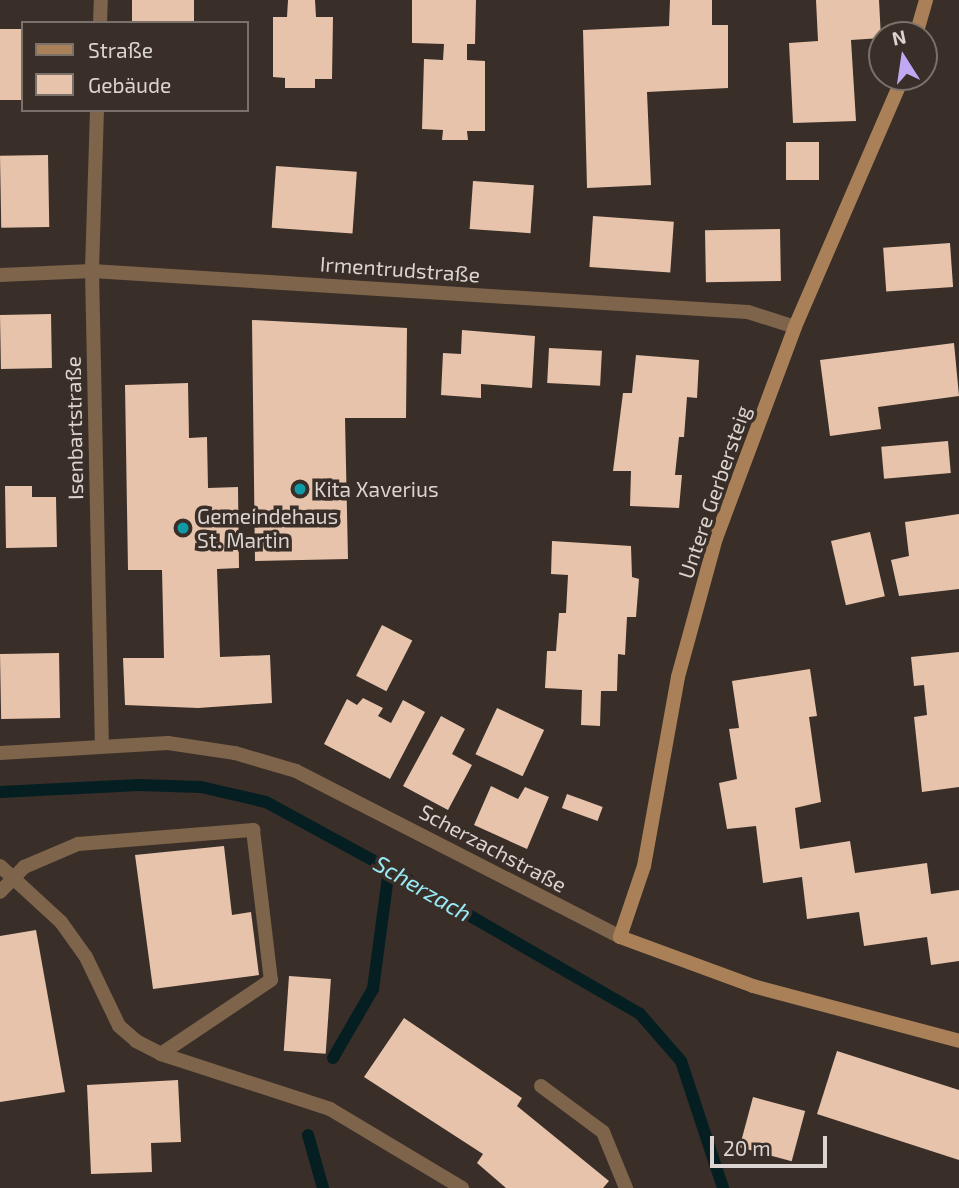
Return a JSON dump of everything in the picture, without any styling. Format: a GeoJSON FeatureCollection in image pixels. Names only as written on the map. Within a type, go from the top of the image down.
{"type":"FeatureCollection","features":[{"type":"Feature","properties":{"kind":"street"},"geometry":{"type":"LineString","coordinates":[[100,21],[101,0]]}},
{"type":"Feature","properties":{"kind":"street"},"geometry":{"type":"LineString","coordinates":[[920,21],[926,0]]}},
{"type":"Feature","properties":{"kind":"street","name":"Untere Gerbersteig"},"geometry":{"type":"LineString","coordinates":[[620,937],[644,866],[678,677],[716,538],[795,327],[896,91]]}},
{"type":"Feature","properties":{"kind":"street","name":"Isenbartstraße"},"geometry":{"type":"LineString","coordinates":[[97,112],[92,271],[102,746]]}},
{"type":"Feature","properties":{"kind":"street","name":"Irmentrudstraße"},"geometry":{"type":"LineString","coordinates":[[0,275],[92,271],[748,312],[795,327]]}},
{"type":"Feature","properties":{"kind":"street","name":"Scherzachstraße"},"geometry":{"type":"LineString","coordinates":[[0,753],[168,743],[235,753],[296,771],[620,937],[753,986],[959,1041]]}},
{"type":"Feature","properties":{"kind":"street"},"geometry":{"type":"LineString","coordinates":[[0,892],[24,867],[78,844],[253,830],[271,979],[161,1054]]}},
{"type":"Feature","properties":{"kind":"street"},"geometry":{"type":"LineString","coordinates":[[0,866],[61,922],[86,957],[119,1026],[161,1054],[239,1075],[330,1109],[462,1188]]}},
{"type":"Feature","properties":{"kind":"street"},"geometry":{"type":"LineString","coordinates":[[541,1086],[603,1132],[626,1188]]}},
{"type":"Feature","properties":{"kind":"building"},"geometry":{"type":"Polygon","coordinates":[[[132,0],[194,0],[194,21],[132,21],[132,0]]]}},
{"type":"Feature","properties":{"kind":"building"},"geometry":{"type":"Polygon","coordinates":[[[288,0],[315,0],[316,17],[333,17],[332,79],[315,79],[315,88],[285,88],[285,78],[273,77],[273,17],[287,17],[288,0]]]}},
{"type":"Feature","properties":{"kind":"building"},"geometry":{"type":"Polygon","coordinates":[[[412,0],[476,0],[475,44],[467,44],[467,60],[485,61],[485,131],[467,131],[468,140],[442,140],[443,130],[422,129],[424,59],[443,60],[444,44],[412,43],[412,0]]]}},
{"type":"Feature","properties":{"kind":"building"},"geometry":{"type":"Polygon","coordinates":[[[670,0],[712,0],[712,25],[728,25],[728,88],[647,92],[651,185],[587,188],[583,30],[669,26],[670,0]]]}},
{"type":"Feature","properties":{"kind":"building"},"geometry":{"type":"Polygon","coordinates":[[[816,0],[879,0],[880,21],[868,21],[868,39],[851,40],[856,121],[793,123],[789,43],[818,41],[816,0]]]}},
{"type":"Feature","properties":{"kind":"building"},"geometry":{"type":"Polygon","coordinates":[[[0,29],[21,29],[21,100],[0,100],[0,29]]]}},
{"type":"Feature","properties":{"kind":"building"},"geometry":{"type":"Polygon","coordinates":[[[786,142],[819,142],[819,180],[786,180],[786,142]]]}},
{"type":"Feature","properties":{"kind":"building"},"geometry":{"type":"Polygon","coordinates":[[[48,155],[49,227],[1,228],[0,156],[48,155]]]}},
{"type":"Feature","properties":{"kind":"building"},"geometry":{"type":"Polygon","coordinates":[[[276,166],[357,172],[352,233],[272,228],[276,166]]]}},
{"type":"Feature","properties":{"kind":"building"},"geometry":{"type":"Polygon","coordinates":[[[473,181],[534,185],[531,233],[470,229],[473,181]]]}},
{"type":"Feature","properties":{"kind":"building"},"geometry":{"type":"Polygon","coordinates":[[[593,216],[674,222],[670,273],[589,267],[593,216]]]}},
{"type":"Feature","properties":{"kind":"building"},"geometry":{"type":"Polygon","coordinates":[[[780,229],[781,281],[706,282],[705,230],[780,229]]]}},
{"type":"Feature","properties":{"kind":"building"},"geometry":{"type":"Polygon","coordinates":[[[950,243],[953,287],[886,292],[883,248],[950,243]]]}},
{"type":"Feature","properties":{"kind":"building"},"geometry":{"type":"Polygon","coordinates":[[[51,314],[52,368],[1,369],[0,315],[51,314]]]}},
{"type":"Feature","properties":{"kind":"building","name":"Kita Xaverius"},"geometry":{"type":"Polygon","coordinates":[[[252,320],[407,328],[406,418],[345,418],[348,559],[255,561],[252,320]]]}},
{"type":"Feature","properties":{"kind":"building"},"geometry":{"type":"Polygon","coordinates":[[[462,330],[535,336],[532,388],[481,384],[481,398],[441,395],[443,353],[461,354],[462,330]]]}},
{"type":"Feature","properties":{"kind":"building"},"geometry":{"type":"Polygon","coordinates":[[[954,343],[959,396],[878,407],[881,429],[830,436],[820,360],[954,343]]]}},
{"type":"Feature","properties":{"kind":"building"},"geometry":{"type":"Polygon","coordinates":[[[549,348],[602,351],[600,386],[547,383],[549,348]]]}},
{"type":"Feature","properties":{"kind":"building"},"geometry":{"type":"Polygon","coordinates":[[[636,355],[699,360],[697,398],[687,397],[684,437],[679,437],[675,475],[682,475],[679,508],[630,506],[631,471],[613,471],[623,393],[632,393],[636,355]]]}},
{"type":"Feature","properties":{"kind":"building","name":"Gemeindehaus St. Martin"},"geometry":{"type":"Polygon","coordinates":[[[188,383],[189,438],[207,437],[208,488],[238,487],[239,568],[217,569],[220,657],[270,655],[272,703],[198,708],[125,705],[123,658],[164,658],[162,570],[128,570],[125,385],[188,383]]]}},
{"type":"Feature","properties":{"kind":"building"},"geometry":{"type":"Polygon","coordinates":[[[948,441],[951,473],[884,479],[881,447],[948,441]]]}},
{"type":"Feature","properties":{"kind":"building"},"geometry":{"type":"Polygon","coordinates":[[[5,486],[32,486],[32,497],[56,497],[57,547],[6,548],[5,486]]]}},
{"type":"Feature","properties":{"kind":"building"},"geometry":{"type":"Polygon","coordinates":[[[959,514],[959,589],[899,596],[891,560],[909,556],[905,522],[959,514]]]}},
{"type":"Feature","properties":{"kind":"building"},"geometry":{"type":"Polygon","coordinates":[[[870,532],[885,596],[846,605],[831,541],[870,532]]]}},
{"type":"Feature","properties":{"kind":"building"},"geometry":{"type":"Polygon","coordinates":[[[552,541],[631,546],[632,577],[639,579],[636,617],[627,617],[625,655],[618,654],[617,691],[601,691],[600,726],[581,725],[582,690],[545,688],[547,651],[556,651],[559,613],[566,613],[568,575],[551,574],[552,541]]]}},
{"type":"Feature","properties":{"kind":"building"},"geometry":{"type":"Polygon","coordinates":[[[382,625],[412,640],[386,691],[356,676],[382,625]]]}},
{"type":"Feature","properties":{"kind":"building"},"geometry":{"type":"Polygon","coordinates":[[[959,652],[959,787],[922,792],[914,717],[927,715],[924,685],[914,686],[911,657],[959,652]]]}},
{"type":"Feature","properties":{"kind":"building"},"geometry":{"type":"Polygon","coordinates":[[[59,653],[60,718],[1,719],[0,654],[59,653]]]}},
{"type":"Feature","properties":{"kind":"building"},"geometry":{"type":"Polygon","coordinates":[[[810,669],[817,716],[809,717],[821,802],[795,808],[800,849],[850,841],[855,873],[927,863],[931,894],[959,890],[959,961],[931,965],[927,937],[864,946],[859,912],[807,919],[802,877],[763,883],[756,826],[727,829],[719,783],[737,779],[729,729],[739,728],[732,681],[810,669]]]}},
{"type":"Feature","properties":{"kind":"building"},"geometry":{"type":"Polygon","coordinates":[[[363,698],[383,708],[378,716],[391,723],[403,700],[425,712],[390,779],[324,744],[347,699],[357,705],[363,698]]]}},
{"type":"Feature","properties":{"kind":"building"},"geometry":{"type":"Polygon","coordinates":[[[497,708],[544,730],[523,776],[475,754],[497,708]]]}},
{"type":"Feature","properties":{"kind":"building"},"geometry":{"type":"Polygon","coordinates":[[[441,716],[465,729],[452,754],[472,765],[448,810],[403,786],[441,716]]]}},
{"type":"Feature","properties":{"kind":"building"},"geometry":{"type":"Polygon","coordinates":[[[491,786],[518,799],[525,787],[549,797],[527,849],[474,825],[491,786]]]}},
{"type":"Feature","properties":{"kind":"building"},"geometry":{"type":"Polygon","coordinates":[[[567,794],[603,807],[598,821],[562,808],[567,794]]]}},
{"type":"Feature","properties":{"kind":"building"},"geometry":{"type":"Polygon","coordinates":[[[224,846],[232,915],[251,912],[259,975],[153,989],[135,855],[224,846]]]}},
{"type":"Feature","properties":{"kind":"building"},"geometry":{"type":"Polygon","coordinates":[[[36,930],[65,1092],[0,1102],[0,936],[36,930]]]}},
{"type":"Feature","properties":{"kind":"building"},"geometry":{"type":"Polygon","coordinates":[[[289,976],[331,979],[326,1054],[284,1051],[289,976]]]}},
{"type":"Feature","properties":{"kind":"building"},"geometry":{"type":"Polygon","coordinates":[[[404,1018],[522,1098],[517,1106],[609,1181],[603,1188],[506,1188],[477,1163],[483,1154],[364,1077],[404,1018]]]}},
{"type":"Feature","properties":{"kind":"building"},"geometry":{"type":"Polygon","coordinates":[[[837,1051],[959,1090],[959,1160],[817,1114],[837,1051]]]}},
{"type":"Feature","properties":{"kind":"building"},"geometry":{"type":"Polygon","coordinates":[[[178,1080],[181,1142],[151,1143],[152,1172],[91,1174],[87,1085],[178,1080]]]}},
{"type":"Feature","properties":{"kind":"building"},"geometry":{"type":"Polygon","coordinates":[[[753,1097],[805,1111],[792,1161],[740,1147],[753,1097]]]}},
{"type":"Feature","properties":{"kind":"waterway","name":"Scherzach"},"geometry":{"type":"LineString","coordinates":[[0,792],[139,785],[201,787],[266,802],[389,869],[640,1014],[681,1061],[723,1188]]}},
{"type":"Feature","properties":{"kind":"waterway"},"geometry":{"type":"LineString","coordinates":[[333,1058],[373,989],[389,869]]}},
{"type":"Feature","properties":{"kind":"waterway"},"geometry":{"type":"LineString","coordinates":[[308,1135],[323,1188]]}},
{"type":"Feature","properties":{"kind":"place","name":"Kita Xaverius"},"geometry":{"type":"Point","coordinates":[300,489]}},
{"type":"Feature","properties":{"kind":"place","name":"Gemeindehaus St. Martin"},"geometry":{"type":"Point","coordinates":[183,528]}}]}
